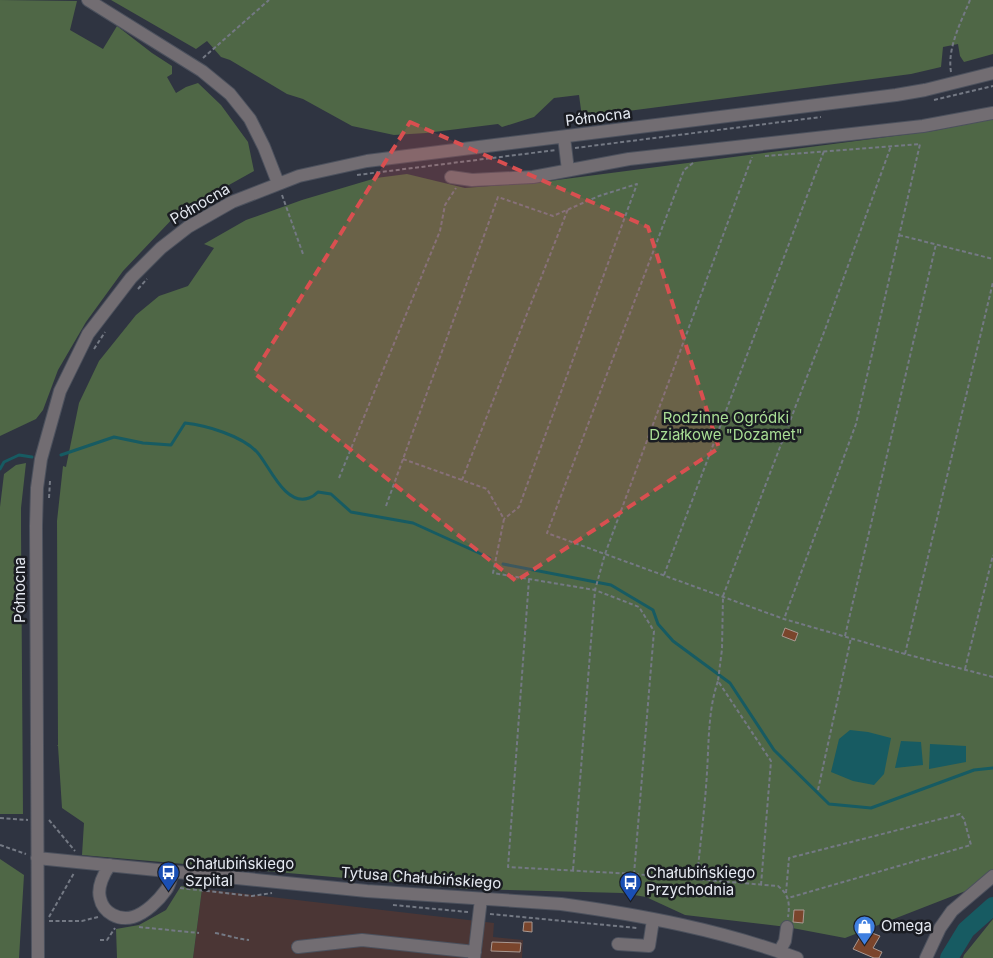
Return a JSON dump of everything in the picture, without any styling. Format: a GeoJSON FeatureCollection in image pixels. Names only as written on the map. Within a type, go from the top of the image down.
{"type":"FeatureCollection","features":[{"type":"Feature","properties":{"kind":"street"},"geometry":{"type":"LineString","coordinates":[[88,0],[194,66],[230,94],[250,119],[264,147],[279,188]]}},
{"type":"Feature","properties":{"kind":"street","name":"Północna"},"geometry":{"type":"LineString","coordinates":[[38,958],[37,488],[41,459],[60,390],[88,334],[131,278],[161,248],[188,227],[232,202],[279,188],[300,176],[367,161],[565,143],[879,97],[954,84],[993,73]]}},
{"type":"Feature","properties":{"kind":"street"},"geometry":{"type":"LineString","coordinates":[[457,177],[472,180],[533,176],[629,159],[923,126],[993,113]]}},
{"type":"Feature","properties":{"kind":"street"},"geometry":{"type":"LineString","coordinates":[[565,143],[568,170]]}},
{"type":"Feature","properties":{"kind":"street","name":"Tytusa Chałubińskiego"},"geometry":{"type":"LineString","coordinates":[[37,858],[110,865],[172,877],[561,904],[652,925],[722,934],[797,958]]}},
{"type":"Feature","properties":{"kind":"street"},"geometry":{"type":"LineString","coordinates":[[110,865],[103,877],[99,891],[100,899],[110,913],[118,917],[132,917],[144,912],[167,889],[172,877]]}},
{"type":"Feature","properties":{"kind":"street"},"geometry":{"type":"LineString","coordinates":[[926,958],[940,928],[952,911],[993,876]]}},
{"type":"Feature","properties":{"kind":"street"},"geometry":{"type":"LineString","coordinates":[[298,947],[362,940],[412,945],[447,953],[474,955],[481,899]]}},
{"type":"Feature","properties":{"kind":"street"},"geometry":{"type":"LineString","coordinates":[[618,944],[649,946],[652,925]]}},
{"type":"Feature","properties":{"kind":"street"},"geometry":{"type":"LineString","coordinates":[[779,952],[785,941],[787,927]]}},
{"type":"Feature","properties":{"kind":"street"},"geometry":{"type":"LineString","coordinates":[[412,945],[414,958]]}},
{"type":"Feature","properties":{"kind":"path"},"geometry":{"type":"LineString","coordinates":[[194,66],[268,0]]}},
{"type":"Feature","properties":{"kind":"path"},"geometry":{"type":"LineString","coordinates":[[954,84],[950,64],[954,40],[970,0]]}},
{"type":"Feature","properties":{"kind":"path"},"geometry":{"type":"LineString","coordinates":[[926,102],[993,86]]}},
{"type":"Feature","properties":{"kind":"path"},"geometry":{"type":"LineString","coordinates":[[355,176],[565,143],[822,116]]}},
{"type":"Feature","properties":{"kind":"path"},"geometry":{"type":"LineString","coordinates":[[761,156],[920,144],[856,424],[784,618]]}},
{"type":"Feature","properties":{"kind":"path"},"geometry":{"type":"LineString","coordinates":[[697,879],[711,711],[720,666],[723,596],[826,327],[891,146]]}},
{"type":"Feature","properties":{"kind":"path"},"geometry":{"type":"LineString","coordinates":[[664,575],[824,151]]}},
{"type":"Feature","properties":{"kind":"path"},"geometry":{"type":"LineString","coordinates":[[573,870],[598,576],[752,157]]}},
{"type":"Feature","properties":{"kind":"path"},"geometry":{"type":"LineString","coordinates":[[695,162],[684,170],[547,533],[784,618],[993,678]]}},
{"type":"Feature","properties":{"kind":"path"},"geometry":{"type":"LineString","coordinates":[[339,478],[440,231],[445,205],[457,177]]}},
{"type":"Feature","properties":{"kind":"path"},"geometry":{"type":"LineString","coordinates":[[386,506],[498,197],[553,216],[599,196],[637,184],[519,508],[504,519]]}},
{"type":"Feature","properties":{"kind":"path"},"geometry":{"type":"LineString","coordinates":[[279,188],[288,192]]}},
{"type":"Feature","properties":{"kind":"path"},"geometry":{"type":"LineString","coordinates":[[279,188],[303,254]]}},
{"type":"Feature","properties":{"kind":"path"},"geometry":{"type":"LineString","coordinates":[[462,480],[568,209]]}},
{"type":"Feature","properties":{"kind":"path"},"geometry":{"type":"LineString","coordinates":[[899,235],[993,259]]}},
{"type":"Feature","properties":{"kind":"path"},"geometry":{"type":"LineString","coordinates":[[845,636],[936,244]]}},
{"type":"Feature","properties":{"kind":"path"},"geometry":{"type":"LineString","coordinates":[[137,290],[150,276]]}},
{"type":"Feature","properties":{"kind":"path"},"geometry":{"type":"LineString","coordinates":[[905,654],[993,282]]}},
{"type":"Feature","properties":{"kind":"path"},"geometry":{"type":"LineString","coordinates":[[90,355],[109,325]]}},
{"type":"Feature","properties":{"kind":"path"},"geometry":{"type":"LineString","coordinates":[[404,459],[487,489],[504,519],[493,573],[596,588],[639,607],[654,631],[634,874]]}},
{"type":"Feature","properties":{"kind":"path"},"geometry":{"type":"LineString","coordinates":[[49,498],[50,479]]}},
{"type":"Feature","properties":{"kind":"path"},"geometry":{"type":"LineString","coordinates":[[966,669],[993,555]]}},
{"type":"Feature","properties":{"kind":"path"},"geometry":{"type":"LineString","coordinates":[[529,579],[508,867],[634,874],[778,886],[786,893]]}},
{"type":"Feature","properties":{"kind":"path"},"geometry":{"type":"LineString","coordinates":[[818,790],[851,638]]}},
{"type":"Feature","properties":{"kind":"path"},"geometry":{"type":"LineString","coordinates":[[718,680],[771,761],[761,885]]}},
{"type":"Feature","properties":{"kind":"path"},"geometry":{"type":"LineString","coordinates":[[787,927],[790,905],[786,893],[789,858],[960,814],[964,818],[971,845],[788,898]]}},
{"type":"Feature","properties":{"kind":"path"},"geometry":{"type":"LineString","coordinates":[[0,818],[6,819]]}},
{"type":"Feature","properties":{"kind":"path"},"geometry":{"type":"LineString","coordinates":[[49,820],[76,852],[75,871],[50,914],[49,921],[91,920],[98,917],[95,914]]}},
{"type":"Feature","properties":{"kind":"path"},"geometry":{"type":"LineString","coordinates":[[0,845],[37,858]]}},
{"type":"Feature","properties":{"kind":"path"},"geometry":{"type":"LineString","coordinates":[[172,877],[177,887],[252,896],[273,893]]}},
{"type":"Feature","properties":{"kind":"path"},"geometry":{"type":"LineString","coordinates":[[392,905],[480,914],[652,925]]}},
{"type":"Feature","properties":{"kind":"path"},"geometry":{"type":"LineString","coordinates":[[100,940],[107,940],[116,926],[120,926]]}},
{"type":"Feature","properties":{"kind":"path"},"geometry":{"type":"LineString","coordinates":[[136,927],[199,933]]}},
{"type":"Feature","properties":{"kind":"path"},"geometry":{"type":"LineString","coordinates":[[215,932],[236,939],[249,940]]}},
{"type":"Feature","properties":{"kind":"highlighted area"},"geometry":{"type":"Polygon","coordinates":[[[410,122],[648,227],[719,448],[516,581],[254,373],[410,122]]]}},
{"type":"Feature","properties":{"kind":"shaded area"},"geometry":{"type":"Polygon","coordinates":[[[850,730],[891,738],[884,774],[874,785],[853,781],[831,772],[839,739],[850,730]]]}},
{"type":"Feature","properties":{"kind":"shaded area"},"geometry":{"type":"Polygon","coordinates":[[[901,741],[921,742],[923,765],[895,768],[901,741]]]}},
{"type":"Feature","properties":{"kind":"shaded area"},"geometry":{"type":"Polygon","coordinates":[[[930,744],[966,746],[966,762],[929,769],[930,744]]]}},
{"type":"Feature","properties":{"kind":"shaded area"},"geometry":{"type":"Polygon","coordinates":[[[202,889],[494,923],[493,937],[523,940],[522,958],[193,958],[202,889]]]}},
{"type":"Feature","properties":{"kind":"green space"},"geometry":{"type":"Polygon","coordinates":[[[0,0],[77,1],[70,30],[103,49],[117,26],[172,66],[172,74],[167,77],[176,93],[198,83],[221,105],[248,142],[254,171],[177,214],[123,271],[86,322],[58,370],[43,410],[36,419],[0,436],[0,0]]]}},
{"type":"Feature","properties":{"kind":"green space"},"geometry":{"type":"Polygon","coordinates":[[[111,0],[993,0],[993,54],[964,62],[960,56],[958,44],[943,47],[941,67],[911,74],[582,117],[579,95],[554,98],[534,117],[502,127],[498,124],[394,135],[352,126],[303,99],[287,94],[230,60],[221,57],[207,41],[196,49],[111,0]]]}},
{"type":"Feature","properties":{"kind":"green space","name":"Rodzinne Ogródki Działkowe \"Dozamet\""},"geometry":{"type":"Polygon","coordinates":[[[993,119],[993,876],[981,885],[845,938],[787,927],[685,915],[646,897],[622,893],[469,889],[82,855],[84,823],[62,808],[57,745],[57,521],[63,466],[66,467],[79,403],[99,361],[136,315],[159,296],[188,286],[214,248],[204,244],[246,220],[302,200],[376,178],[407,174],[465,188],[542,182],[933,131],[993,119]]]}},
{"type":"Feature","properties":{"kind":"green space"},"geometry":{"type":"Polygon","coordinates":[[[26,463],[21,508],[23,814],[0,814],[0,507],[4,474],[16,465],[26,463]]]}},
{"type":"Feature","properties":{"kind":"green space"},"geometry":{"type":"Polygon","coordinates":[[[0,859],[24,875],[19,958],[0,958],[0,859]]]}},
{"type":"Feature","properties":{"kind":"green space"},"geometry":{"type":"Polygon","coordinates":[[[181,886],[202,889],[193,958],[117,958],[116,929],[139,925],[166,910],[181,886]]]}},
{"type":"Feature","properties":{"kind":"green space"},"geometry":{"type":"Polygon","coordinates":[[[993,919],[993,958],[963,958],[964,955],[993,919]]]}},
{"type":"Feature","properties":{"kind":"building"},"geometry":{"type":"Polygon","coordinates":[[[785,628],[798,633],[795,641],[782,636],[785,628]]]}},
{"type":"Feature","properties":{"kind":"building"},"geometry":{"type":"Polygon","coordinates":[[[794,910],[804,910],[803,923],[793,922],[794,910]]]}},
{"type":"Feature","properties":{"kind":"building"},"geometry":{"type":"Polygon","coordinates":[[[524,922],[532,922],[532,932],[523,931],[524,922]]]}},
{"type":"Feature","properties":{"kind":"building","name":"Omega"},"geometry":{"type":"Polygon","coordinates":[[[864,930],[880,936],[873,948],[882,952],[879,958],[874,958],[853,949],[864,930]]]}},
{"type":"Feature","properties":{"kind":"building"},"geometry":{"type":"Polygon","coordinates":[[[492,942],[521,943],[520,952],[491,951],[492,942]]]}},
{"type":"Feature","properties":{"kind":"waterway"},"geometry":{"type":"LineString","coordinates":[[61,455],[114,437],[143,443],[171,445],[185,423],[203,426],[233,436],[250,446],[262,458],[278,483],[292,496],[300,499],[310,498],[318,492],[331,494],[351,512],[413,523],[490,558]]}},
{"type":"Feature","properties":{"kind":"waterway"},"geometry":{"type":"LineString","coordinates":[[0,469],[4,462],[19,455],[32,457]]}},
{"type":"Feature","properties":{"kind":"waterway"},"geometry":{"type":"LineString","coordinates":[[503,564],[611,585],[653,610],[658,624],[673,641],[730,683],[774,750],[829,804],[871,808],[974,770],[993,768]]}},
{"type":"Feature","properties":{"kind":"waterway"},"geometry":{"type":"LineString","coordinates":[[949,958],[966,930],[993,906]]}},
{"type":"Feature","properties":{"kind":"place","name":"Chałubińskiego Szpital"},"geometry":{"type":"Point","coordinates":[169,892]}},
{"type":"Feature","properties":{"kind":"place","name":"Chałubińskiego Przychodnia"},"geometry":{"type":"Point","coordinates":[630,901]}},
{"type":"Feature","properties":{"kind":"place","name":"Omega"},"geometry":{"type":"Point","coordinates":[865,945]}}]}
